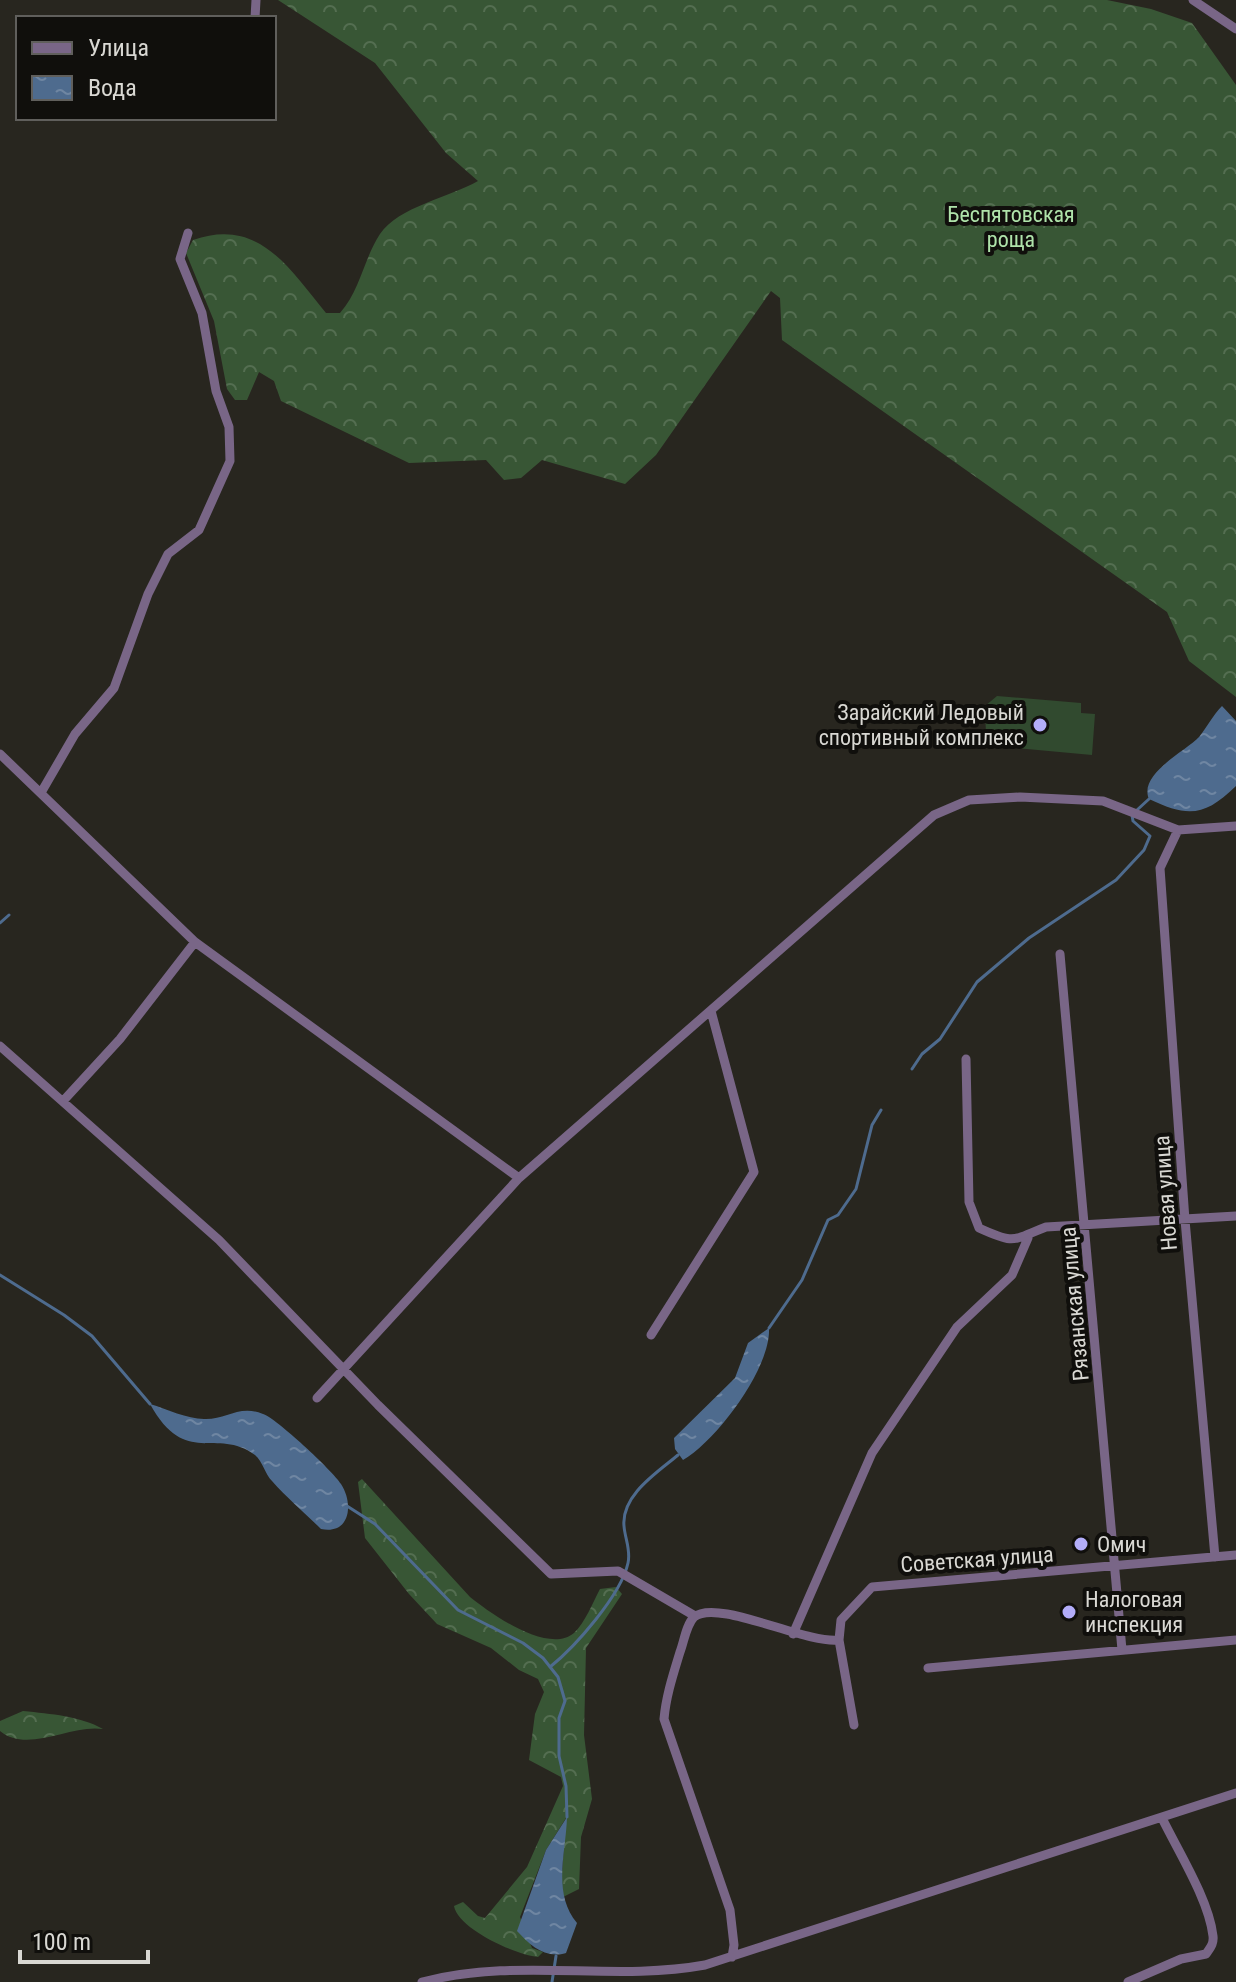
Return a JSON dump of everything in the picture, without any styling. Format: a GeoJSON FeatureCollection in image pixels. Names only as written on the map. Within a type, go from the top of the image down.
{"type":"FeatureCollection","features":[{"type":"Feature","properties":{"kind":"street"},"geometry":{"type":"LineString","coordinates":[[1193,0],[1236,29]]}},
{"type":"Feature","properties":{"kind":"street"},"geometry":{"type":"LineString","coordinates":[[42,791],[75,734],[114,688],[148,594],[168,554],[199,530],[230,461],[229,427],[216,391],[202,313],[180,259],[188,233]]}},
{"type":"Feature","properties":{"kind":"street"},"geometry":{"type":"LineString","coordinates":[[0,754],[42,791],[62,815],[195,942],[519,1178]]}},
{"type":"Feature","properties":{"kind":"street"},"geometry":{"type":"LineString","coordinates":[[317,1398],[519,1178],[934,815],[969,800],[1020,797],[1103,801],[1178,830],[1236,826]]}},
{"type":"Feature","properties":{"kind":"street","name":"Новая улица"},"geometry":{"type":"LineString","coordinates":[[1178,830],[1160,868],[1185,1220],[1215,1557]]}},
{"type":"Feature","properties":{"kind":"street"},"geometry":{"type":"LineString","coordinates":[[64,1100],[120,1039],[195,942]]}},
{"type":"Feature","properties":{"kind":"street","name":"Рязанская улица"},"geometry":{"type":"LineString","coordinates":[[1060,954],[1122,1650]]}},
{"type":"Feature","properties":{"kind":"street"},"geometry":{"type":"LineString","coordinates":[[651,1335],[754,1172],[711,1011]]}},
{"type":"Feature","properties":{"kind":"street"},"geometry":{"type":"LineString","coordinates":[[0,1046],[168,1191],[551,1574],[618,1571],[695,1616],[721,1612],[793,1634],[827,1642],[839,1640],[854,1725]]}},
{"type":"Feature","properties":{"kind":"street"},"geometry":{"type":"LineString","coordinates":[[966,1059],[969,1202],[979,1228],[998,1237],[1028,1238],[1046,1227],[1236,1216]]}},
{"type":"Feature","properties":{"kind":"street"},"geometry":{"type":"LineString","coordinates":[[793,1634],[872,1453],[957,1327],[1012,1275],[1028,1238]]}},
{"type":"Feature","properties":{"kind":"street","name":"Советская улица"},"geometry":{"type":"LineString","coordinates":[[839,1640],[841,1620],[872,1587],[1236,1555]]}},
{"type":"Feature","properties":{"kind":"street"},"geometry":{"type":"LineString","coordinates":[[695,1616],[666,1698],[664,1719],[692,1806],[724,1888],[732,1921],[732,1957]]}},
{"type":"Feature","properties":{"kind":"street"},"geometry":{"type":"LineString","coordinates":[[928,1668],[1236,1640]]}},
{"type":"Feature","properties":{"kind":"street"},"geometry":{"type":"LineString","coordinates":[[422,1982],[465,1971],[542,1967],[575,1970],[684,1968],[732,1957],[1236,1793]]}},
{"type":"Feature","properties":{"kind":"street"},"geometry":{"type":"LineString","coordinates":[[1128,1982],[1181,1959],[1206,1954],[1212,1946],[1213,1936],[1197,1891],[1162,1818]]}},
{"type":"Feature","properties":{"kind":"green space","name":"Беспятовская роща"},"geometry":{"type":"Polygon","coordinates":[[[278,0],[1107,0],[1151,9],[1192,23],[1236,85],[1236,697],[1189,661],[1167,612],[782,340],[780,298],[771,291],[656,455],[625,484],[542,460],[521,478],[504,480],[486,460],[409,463],[281,401],[274,381],[259,372],[247,400],[235,400],[227,389],[214,321],[186,253],[193,240],[236,235],[254,241],[285,264],[326,313],[340,313],[352,295],[375,243],[388,225],[412,210],[478,181],[446,153],[375,63],[278,0]]]}},
{"type":"Feature","properties":{"kind":"green space","name":"Зарайский Ледовый спортивный комплекс"},"geometry":{"type":"Polygon","coordinates":[[[997,696],[1081,703],[1081,713],[1095,714],[1092,755],[993,746],[986,736],[985,706],[997,696]]]}},
{"type":"Feature","properties":{"kind":"green space"},"geometry":{"type":"Polygon","coordinates":[[[362,1479],[470,1597],[520,1629],[550,1639],[563,1638],[578,1629],[600,1589],[616,1587],[622,1594],[586,1648],[584,1735],[592,1799],[581,1837],[579,1889],[563,1897],[561,1886],[566,1818],[546,1850],[520,1917],[532,1948],[543,1952],[538,1957],[503,1946],[477,1932],[458,1915],[454,1906],[463,1902],[478,1916],[485,1918],[527,1867],[563,1786],[561,1777],[529,1760],[535,1714],[544,1692],[538,1679],[519,1670],[491,1648],[437,1624],[409,1594],[365,1538],[358,1482],[362,1479]]]}},
{"type":"Feature","properties":{"kind":"green space"},"geometry":{"type":"Polygon","coordinates":[[[23,1711],[75,1718],[103,1729],[77,1730],[23,1740],[0,1731],[0,1721],[23,1711]]]}},
{"type":"Feature","properties":{"kind":"water"},"geometry":{"type":"Polygon","coordinates":[[[1222,706],[1236,721],[1236,786],[1215,803],[1196,811],[1175,809],[1149,799],[1147,790],[1157,772],[1199,737],[1222,706]]]}},
{"type":"Feature","properties":{"kind":"water"},"geometry":{"type":"Polygon","coordinates":[[[769,1328],[761,1363],[740,1402],[711,1437],[683,1460],[675,1449],[674,1438],[735,1378],[748,1343],[769,1328]]]}},
{"type":"Feature","properties":{"kind":"water"},"geometry":{"type":"Polygon","coordinates":[[[150,1404],[197,1419],[212,1419],[240,1411],[254,1411],[270,1418],[304,1446],[341,1484],[348,1509],[344,1523],[331,1530],[321,1529],[272,1481],[255,1455],[241,1447],[189,1441],[176,1435],[163,1424],[150,1404]]]}},
{"type":"Feature","properties":{"kind":"water"},"geometry":{"type":"Polygon","coordinates":[[[567,1817],[563,1886],[569,1911],[577,1923],[566,1953],[551,1954],[533,1946],[517,1931],[546,1850],[567,1817]]]}},
{"type":"Feature","properties":{"kind":"waterway"},"geometry":{"type":"LineString","coordinates":[[1137,810],[1149,799]]}},
{"type":"Feature","properties":{"kind":"waterway"},"geometry":{"type":"LineString","coordinates":[[912,1069],[922,1054],[940,1039],[977,982],[1029,938],[1116,880],[1144,850],[1150,836],[1133,821],[1132,815]]}},
{"type":"Feature","properties":{"kind":"waterway"},"geometry":{"type":"LineString","coordinates":[[0,923],[9,915]]}},
{"type":"Feature","properties":{"kind":"waterway"},"geometry":{"type":"LineString","coordinates":[[769,1328],[802,1280],[828,1220],[838,1215],[856,1189],[872,1125],[881,1110]]}},
{"type":"Feature","properties":{"kind":"waterway"},"geometry":{"type":"LineString","coordinates":[[0,1275],[92,1336],[150,1404]]}},
{"type":"Feature","properties":{"kind":"waterway"},"geometry":{"type":"LineString","coordinates":[[550,1667],[596,1620],[624,1576],[629,1558],[625,1515],[634,1494],[678,1455]]}},
{"type":"Feature","properties":{"kind":"waterway"},"geometry":{"type":"LineString","coordinates":[[347,1506],[375,1524],[458,1610],[523,1643],[543,1658],[558,1677],[565,1701],[559,1718],[559,1756],[566,1786],[567,1817]]}},
{"type":"Feature","properties":{"kind":"waterway"},"geometry":{"type":"LineString","coordinates":[[552,1982],[556,1956]]}},
{"type":"Feature","properties":{"kind":"place","name":"Зарайский Ледовый спортивный комплекс"},"geometry":{"type":"Point","coordinates":[1040,725]}},
{"type":"Feature","properties":{"kind":"place","name":"Омич"},"geometry":{"type":"Point","coordinates":[1081,1544]}},
{"type":"Feature","properties":{"kind":"place","name":"Налоговая инспекция"},"geometry":{"type":"Point","coordinates":[1069,1612]}}]}
